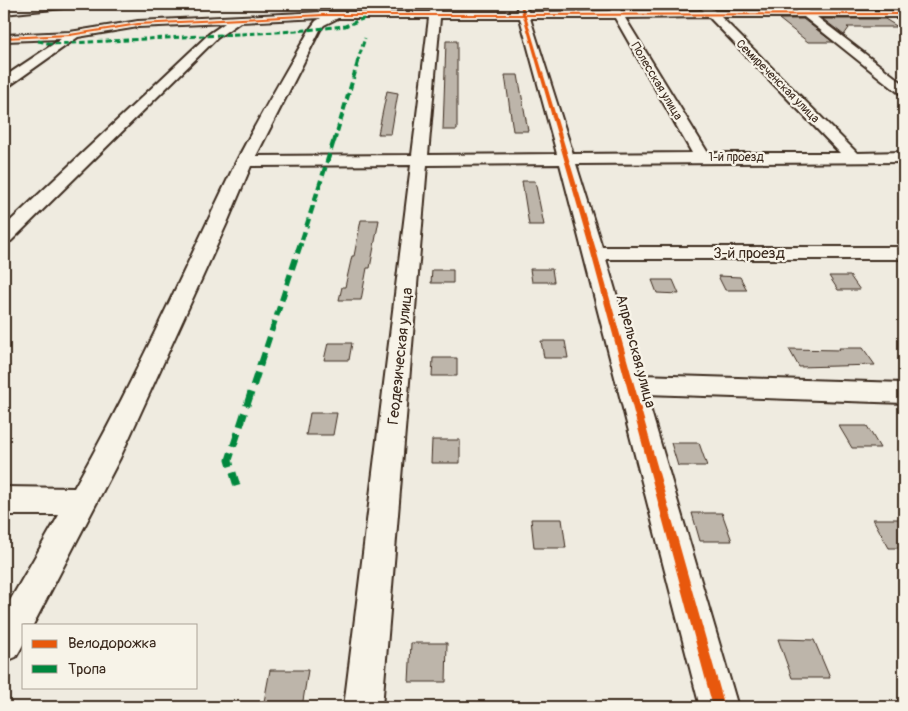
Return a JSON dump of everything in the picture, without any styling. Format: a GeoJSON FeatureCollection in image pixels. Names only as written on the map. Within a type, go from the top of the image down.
{"type":"FeatureCollection","features":[{"type":"Feature","properties":{"kind":"street"},"geometry":{"type":"LineString","coordinates":[[4,11],[73,4]]}},
{"type":"Feature","properties":{"kind":"street","name":"Семиреченская улица"},"geometry":{"type":"LineString","coordinates":[[702,4],[853,157]]}},
{"type":"Feature","properties":{"kind":"street"},"geometry":{"type":"LineString","coordinates":[[792,4],[904,90]]}},
{"type":"Feature","properties":{"kind":"street"},"geometry":{"type":"LineString","coordinates":[[877,4],[899,14],[904,20]]}},
{"type":"Feature","properties":{"kind":"street"},"geometry":{"type":"LineString","coordinates":[[4,38],[77,34],[138,24],[435,9],[615,9],[712,14],[899,14]]}},
{"type":"Feature","properties":{"kind":"street","name":"Геодезическая улица"},"geometry":{"type":"LineString","coordinates":[[363,707],[435,9]]}},
{"type":"Feature","properties":{"kind":"street","name":"Апрельская улица"},"geometry":{"type":"LineString","coordinates":[[523,9],[568,160],[719,707]]}},
{"type":"Feature","properties":{"kind":"street","name":"Полесская улица"},"geometry":{"type":"LineString","coordinates":[[615,9],[702,158]]}},
{"type":"Feature","properties":{"kind":"street"},"geometry":{"type":"LineString","coordinates":[[4,645],[119,432],[218,223],[244,161],[315,29],[336,15]]}},
{"type":"Feature","properties":{"kind":"street"},"geometry":{"type":"LineString","coordinates":[[4,237],[213,36],[238,19]]}},
{"type":"Feature","properties":{"kind":"street"},"geometry":{"type":"LineString","coordinates":[[4,83],[77,34]]}},
{"type":"Feature","properties":{"kind":"street","name":"1-й проезд"},"geometry":{"type":"LineString","coordinates":[[244,161],[904,157]]}},
{"type":"Feature","properties":{"kind":"street","name":"3-й проезд"},"geometry":{"type":"LineString","coordinates":[[594,253],[904,253]]}},
{"type":"Feature","properties":{"kind":"street"},"geometry":{"type":"LineString","coordinates":[[630,384],[904,393]]}},
{"type":"Feature","properties":{"kind":"street"},"geometry":{"type":"LineString","coordinates":[[4,501],[82,502]]}},
{"type":"Feature","properties":{"kind":"building"},"geometry":{"type":"Polygon","coordinates":[[[764,5],[801,5],[795,9],[767,9],[764,5]]]}},
{"type":"Feature","properties":{"kind":"building"},"geometry":{"type":"Polygon","coordinates":[[[801,5],[866,7],[869,9],[809,9],[801,5]]]}},
{"type":"Feature","properties":{"kind":"building"},"geometry":{"type":"Polygon","coordinates":[[[779,19],[803,19],[833,42],[808,42],[779,19]]]}},
{"type":"Feature","properties":{"kind":"building"},"geometry":{"type":"Polygon","coordinates":[[[823,19],[885,19],[898,27],[847,27],[849,28],[844,35],[823,19]]]}},
{"type":"Feature","properties":{"kind":"building"},"geometry":{"type":"Polygon","coordinates":[[[446,41],[457,41],[457,130],[443,130],[446,41]]]}},
{"type":"Feature","properties":{"kind":"building"},"geometry":{"type":"Polygon","coordinates":[[[505,75],[518,75],[528,131],[513,131],[505,75]]]}},
{"type":"Feature","properties":{"kind":"building"},"geometry":{"type":"Polygon","coordinates":[[[387,91],[398,93],[391,134],[378,134],[387,91]]]}},
{"type":"Feature","properties":{"kind":"building"},"geometry":{"type":"Polygon","coordinates":[[[522,181],[535,181],[544,225],[529,225],[522,181]]]}},
{"type":"Feature","properties":{"kind":"building"},"geometry":{"type":"Polygon","coordinates":[[[361,220],[379,220],[370,268],[367,268],[361,300],[339,300],[342,287],[345,287],[352,256],[354,256],[361,220]]]}},
{"type":"Feature","properties":{"kind":"building"},"geometry":{"type":"Polygon","coordinates":[[[530,269],[552,269],[554,282],[532,282],[530,269]]]}},
{"type":"Feature","properties":{"kind":"building"},"geometry":{"type":"Polygon","coordinates":[[[432,270],[453,270],[453,283],[431,283],[432,270]]]}},
{"type":"Feature","properties":{"kind":"building"},"geometry":{"type":"Polygon","coordinates":[[[718,276],[740,277],[747,290],[725,290],[718,276]]]}},
{"type":"Feature","properties":{"kind":"building"},"geometry":{"type":"Polygon","coordinates":[[[829,276],[850,276],[860,290],[838,290],[829,276]]]}},
{"type":"Feature","properties":{"kind":"building"},"geometry":{"type":"Polygon","coordinates":[[[652,280],[673,280],[679,294],[657,293],[652,280]]]}},
{"type":"Feature","properties":{"kind":"building"},"geometry":{"type":"Polygon","coordinates":[[[541,341],[565,341],[568,358],[544,358],[541,341]]]}},
{"type":"Feature","properties":{"kind":"building"},"geometry":{"type":"Polygon","coordinates":[[[328,343],[352,343],[349,360],[324,360],[328,343]]]}},
{"type":"Feature","properties":{"kind":"building"},"geometry":{"type":"Polygon","coordinates":[[[839,348],[863,348],[875,365],[799,367],[789,349],[840,350],[839,348]]]}},
{"type":"Feature","properties":{"kind":"building"},"geometry":{"type":"Polygon","coordinates":[[[433,358],[457,358],[457,376],[432,376],[433,358]]]}},
{"type":"Feature","properties":{"kind":"building"},"geometry":{"type":"Polygon","coordinates":[[[310,413],[337,413],[333,435],[306,435],[310,413]]]}},
{"type":"Feature","properties":{"kind":"building"},"geometry":{"type":"Polygon","coordinates":[[[839,426],[867,426],[880,448],[852,448],[839,426]]]}},
{"type":"Feature","properties":{"kind":"building"},"geometry":{"type":"Polygon","coordinates":[[[432,440],[460,440],[460,463],[431,463],[432,440]]]}},
{"type":"Feature","properties":{"kind":"building"},"geometry":{"type":"Polygon","coordinates":[[[671,443],[699,443],[707,466],[678,466],[671,443]]]}},
{"type":"Feature","properties":{"kind":"building"},"geometry":{"type":"Polygon","coordinates":[[[692,513],[722,513],[732,541],[700,541],[692,513]]]}},
{"type":"Feature","properties":{"kind":"building"},"geometry":{"type":"Polygon","coordinates":[[[531,519],[562,519],[566,548],[534,548],[531,519]]]}},
{"type":"Feature","properties":{"kind":"building"},"geometry":{"type":"Polygon","coordinates":[[[873,519],[904,519],[904,548],[889,548],[873,519]]]}},
{"type":"Feature","properties":{"kind":"building"},"geometry":{"type":"Polygon","coordinates":[[[778,639],[814,640],[830,678],[792,678],[778,639]]]}},
{"type":"Feature","properties":{"kind":"building"},"geometry":{"type":"Polygon","coordinates":[[[411,643],[447,643],[446,682],[409,682],[411,643]]]}},
{"type":"Feature","properties":{"kind":"building"},"geometry":{"type":"Polygon","coordinates":[[[270,670],[308,670],[302,707],[263,707],[270,670]]]}},
{"type":"Feature","properties":{"kind":"marked path"},"geometry":{"type":"LineString","coordinates":[[38,41],[52,44],[296,31],[345,26],[365,18]]}},
{"type":"Feature","properties":{"kind":"marked path"},"geometry":{"type":"LineString","coordinates":[[237,486],[229,460],[327,163],[365,38]]}},
{"type":"Feature","properties":{"kind":"cycle path"},"geometry":{"type":"LineString","coordinates":[[521,4],[594,253],[719,707]]}},
{"type":"Feature","properties":{"kind":"cycle path"},"geometry":{"type":"LineString","coordinates":[[4,38],[70,35],[138,24],[323,15],[904,14]]}}]}
